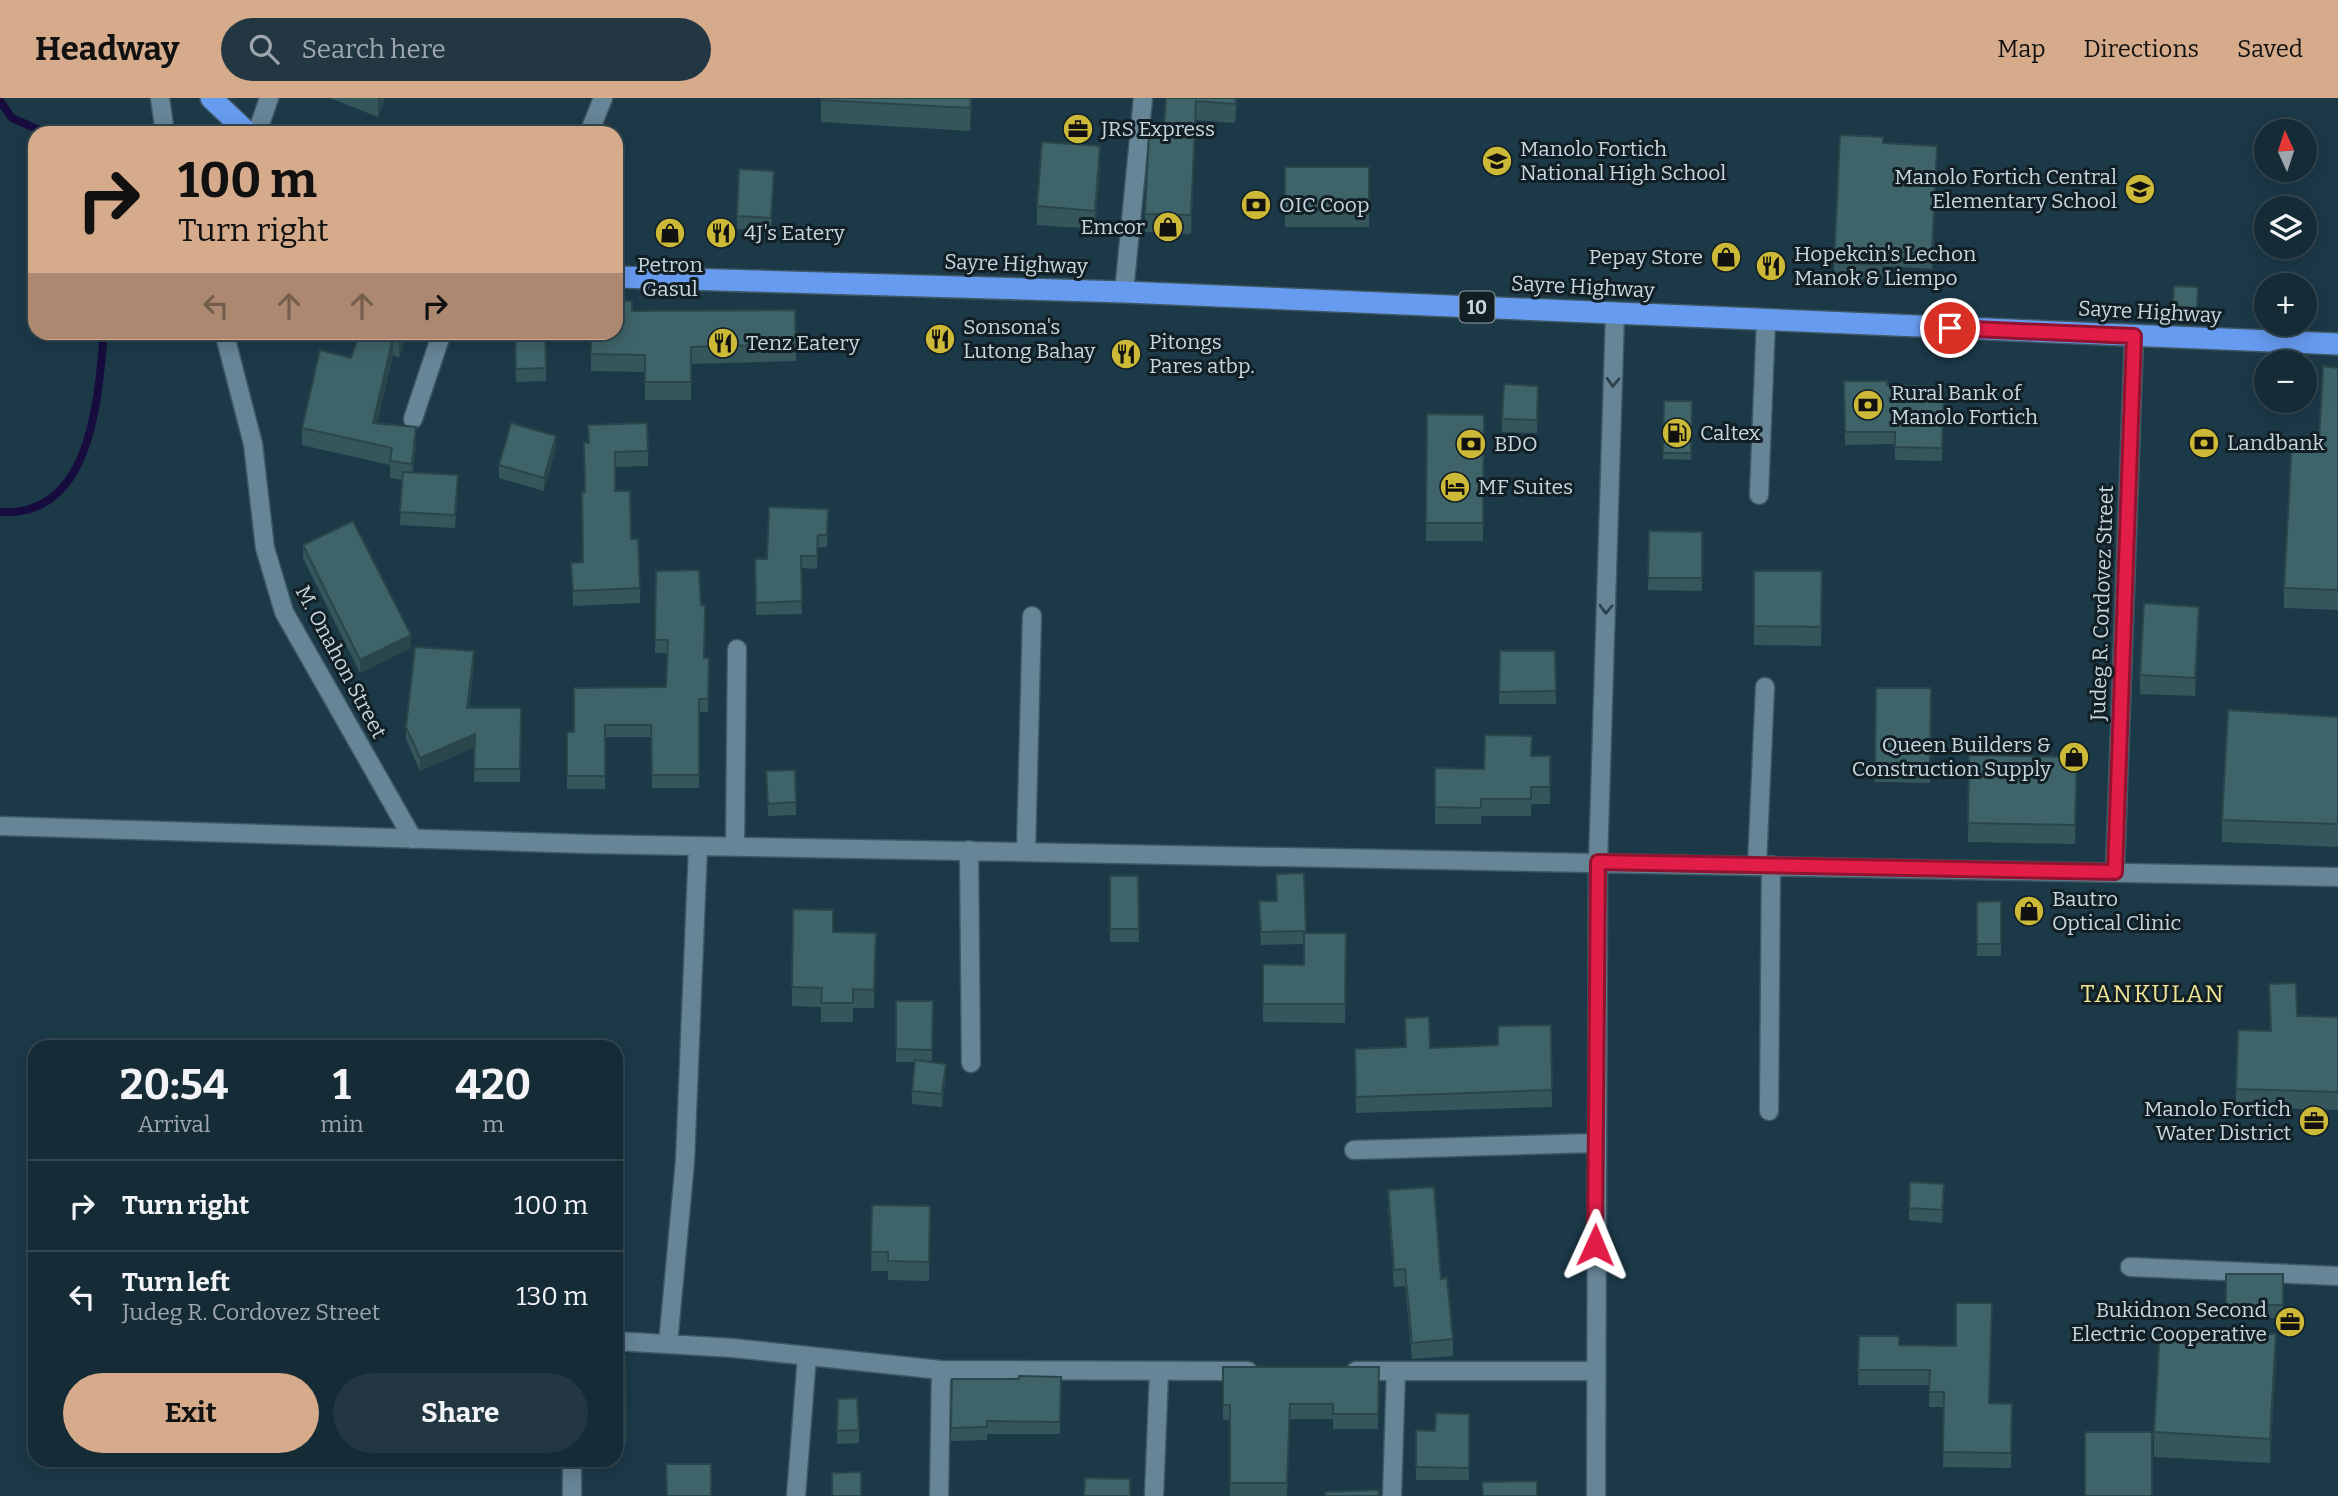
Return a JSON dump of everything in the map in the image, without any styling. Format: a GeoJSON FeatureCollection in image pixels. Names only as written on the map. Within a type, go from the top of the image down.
{"type":"FeatureCollection","features":[{"type":"Feature","properties":{"kind":"highway"},"geometry":{"type":"LineString","coordinates":[[211,98],[241,126]]}},
{"type":"Feature","properties":{"kind":"highway","name":"Sayre Highway"},"geometry":{"type":"LineString","coordinates":[[623,277],[1124,292],[2338,344]]}},
{"type":"Feature","properties":{"kind":"street"},"geometry":{"type":"LineString","coordinates":[[160,98],[164,126]]}},
{"type":"Feature","properties":{"kind":"street"},"geometry":{"type":"LineString","coordinates":[[259,126],[269,98]]}},
{"type":"Feature","properties":{"kind":"street"},"geometry":{"type":"LineString","coordinates":[[592,126],[603,98]]}},
{"type":"Feature","properties":{"kind":"street"},"geometry":{"type":"LineString","coordinates":[[1124,292],[1143,98]]}},
{"type":"Feature","properties":{"kind":"street"},"geometry":{"type":"LineString","coordinates":[[1596,1496],[1594,1371],[1598,862],[1615,313]]}},
{"type":"Feature","properties":{"kind":"street"},"geometry":{"type":"LineString","coordinates":[[1759,495],[1766,320]]}},
{"type":"Feature","properties":{"kind":"street","name":"Judeg R. Cordovez Street"},"geometry":{"type":"LineString","coordinates":[[2115,872],[2134,336]]}},
{"type":"Feature","properties":{"kind":"street","name":"M. Onahon Street"},"geometry":{"type":"LineString","coordinates":[[226,340],[253,444],[265,548],[284,612],[414,839]]}},
{"type":"Feature","properties":{"kind":"street"},"geometry":{"type":"LineString","coordinates":[[413,419],[439,340]]}},
{"type":"Feature","properties":{"kind":"street"},"geometry":{"type":"LineString","coordinates":[[1026,850],[1032,616]]}},
{"type":"Feature","properties":{"kind":"street"},"geometry":{"type":"LineString","coordinates":[[735,846],[737,649]]}},
{"type":"Feature","properties":{"kind":"street"},"geometry":{"type":"LineString","coordinates":[[1765,687],[1764,865],[1769,1111]]}},
{"type":"Feature","properties":{"kind":"street"},"geometry":{"type":"LineString","coordinates":[[0,827],[698,846],[1026,850],[2338,877]]}},
{"type":"Feature","properties":{"kind":"street"},"geometry":{"type":"LineString","coordinates":[[668,1344],[685,1161],[698,846]]}},
{"type":"Feature","properties":{"kind":"street"},"geometry":{"type":"LineString","coordinates":[[969,849],[971,1063]]}},
{"type":"Feature","properties":{"kind":"street"},"geometry":{"type":"LineString","coordinates":[[1354,1150],[1596,1143]]}},
{"type":"Feature","properties":{"kind":"street"},"geometry":{"type":"LineString","coordinates":[[2130,1267],[2338,1276]]}},
{"type":"Feature","properties":{"kind":"street"},"geometry":{"type":"LineString","coordinates":[[623,1341],[941,1370],[1270,1371]]}},
{"type":"Feature","properties":{"kind":"street"},"geometry":{"type":"LineString","coordinates":[[796,1496],[807,1356]]}},
{"type":"Feature","properties":{"kind":"street"},"geometry":{"type":"LineString","coordinates":[[939,1496],[941,1370]]}},
{"type":"Feature","properties":{"kind":"street"},"geometry":{"type":"LineString","coordinates":[[1154,1496],[1159,1371]]}},
{"type":"Feature","properties":{"kind":"street"},"geometry":{"type":"LineString","coordinates":[[1340,1371],[1594,1371]]}},
{"type":"Feature","properties":{"kind":"street"},"geometry":{"type":"LineString","coordinates":[[1392,1496],[1395,1371]]}},
{"type":"Feature","properties":{"kind":"street"},"geometry":{"type":"LineString","coordinates":[[572,1467],[572,1496]]}},
{"type":"Feature","properties":{"kind":"building"},"geometry":{"type":"Polygon","coordinates":[[[821,98],[971,98],[970,108],[821,98]]]}},
{"type":"Feature","properties":{"kind":"building"},"geometry":{"type":"Polygon","coordinates":[[[1166,98],[1236,98],[1235,104],[1196,101],[1191,215],[1145,214],[1149,134],[1163,135],[1166,98]]]}},
{"type":"Feature","properties":{"kind":"building"},"geometry":{"type":"Polygon","coordinates":[[[1840,135],[1883,137],[1883,143],[1937,146],[1932,253],[1883,251],[1882,265],[1834,262],[1840,135]]]}},
{"type":"Feature","properties":{"kind":"building"},"geometry":{"type":"Polygon","coordinates":[[[1042,142],[1100,146],[1095,211],[1037,206],[1042,142]]]}},
{"type":"Feature","properties":{"kind":"building"},"geometry":{"type":"Polygon","coordinates":[[[1285,167],[1369,167],[1369,208],[1285,208],[1285,167]]]}},
{"type":"Feature","properties":{"kind":"building"},"geometry":{"type":"Polygon","coordinates":[[[739,169],[774,171],[771,218],[737,216],[739,169]]]}},
{"type":"Feature","properties":{"kind":"building"},"geometry":{"type":"Polygon","coordinates":[[[2174,286],[2198,287],[2197,308],[2173,306],[2174,286]]]}},
{"type":"Feature","properties":{"kind":"building"},"geometry":{"type":"Polygon","coordinates":[[[623,300],[632,301],[632,311],[795,310],[796,344],[691,347],[691,382],[645,382],[645,355],[591,354],[591,340],[623,340],[623,300]]]}},
{"type":"Feature","properties":{"kind":"building"},"geometry":{"type":"Polygon","coordinates":[[[357,340],[393,340],[373,423],[416,427],[412,464],[390,461],[392,448],[302,428],[320,350],[351,358],[357,340]]]}},
{"type":"Feature","properties":{"kind":"building"},"geometry":{"type":"Polygon","coordinates":[[[515,340],[545,340],[546,368],[516,369],[515,340]]]}},
{"type":"Feature","properties":{"kind":"building"},"geometry":{"type":"Polygon","coordinates":[[[2323,366],[2338,368],[2338,590],[2284,588],[2292,439],[2319,441],[2323,366]]]}},
{"type":"Feature","properties":{"kind":"building"},"geometry":{"type":"Polygon","coordinates":[[[1844,381],[1887,381],[1887,385],[1944,387],[1942,448],[1895,447],[1895,432],[1845,432],[1844,381]]]}},
{"type":"Feature","properties":{"kind":"building"},"geometry":{"type":"Polygon","coordinates":[[[1504,384],[1538,386],[1537,420],[1502,419],[1504,384]]]}},
{"type":"Feature","properties":{"kind":"building","name":"Caltex"},"geometry":{"type":"Polygon","coordinates":[[[1664,401],[1692,401],[1691,453],[1663,453],[1664,401]]]}},
{"type":"Feature","properties":{"kind":"building","name":"MF Suites"},"geometry":{"type":"Polygon","coordinates":[[[1427,414],[1484,415],[1483,523],[1426,523],[1427,414]]]}},
{"type":"Feature","properties":{"kind":"building"},"geometry":{"type":"Polygon","coordinates":[[[511,423],[556,436],[544,478],[499,465],[511,423]]]}},
{"type":"Feature","properties":{"kind":"building"},"geometry":{"type":"Polygon","coordinates":[[[647,423],[648,451],[615,452],[615,491],[630,491],[631,539],[638,539],[640,588],[573,591],[571,563],[583,562],[582,492],[585,492],[584,442],[589,443],[588,425],[647,423]]]}},
{"type":"Feature","properties":{"kind":"building"},"geometry":{"type":"Polygon","coordinates":[[[403,472],[458,475],[455,515],[400,512],[403,472]]]}},
{"type":"Feature","properties":{"kind":"building"},"geometry":{"type":"Polygon","coordinates":[[[769,507],[828,509],[827,535],[818,535],[817,556],[801,556],[802,601],[756,603],[755,559],[767,559],[769,507]]]}},
{"type":"Feature","properties":{"kind":"building"},"geometry":{"type":"Polygon","coordinates":[[[353,521],[411,635],[360,660],[303,545],[353,521]]]}},
{"type":"Feature","properties":{"kind":"building"},"geometry":{"type":"Polygon","coordinates":[[[1649,531],[1702,532],[1702,578],[1648,578],[1649,531]]]}},
{"type":"Feature","properties":{"kind":"building"},"geometry":{"type":"Polygon","coordinates":[[[699,570],[701,605],[705,606],[704,658],[709,658],[708,699],[699,699],[699,775],[652,775],[651,725],[605,725],[605,776],[567,776],[567,732],[574,732],[574,688],[666,687],[668,640],[655,640],[656,571],[699,570]]]}},
{"type":"Feature","properties":{"kind":"building"},"geometry":{"type":"Polygon","coordinates":[[[1754,571],[1822,571],[1821,627],[1754,626],[1754,571]]]}},
{"type":"Feature","properties":{"kind":"building"},"geometry":{"type":"Polygon","coordinates":[[[2144,603],[2199,607],[2195,678],[2140,675],[2144,603]]]}},
{"type":"Feature","properties":{"kind":"building"},"geometry":{"type":"Polygon","coordinates":[[[415,647],[474,651],[467,708],[521,708],[520,769],[474,769],[475,734],[420,758],[406,727],[415,647]]]}},
{"type":"Feature","properties":{"kind":"building"},"geometry":{"type":"Polygon","coordinates":[[[1500,651],[1555,651],[1556,691],[1499,692],[1500,651]]]}},
{"type":"Feature","properties":{"kind":"building"},"geometry":{"type":"Polygon","coordinates":[[[1876,688],[1931,688],[1930,764],[1875,763],[1876,688]]]}},
{"type":"Feature","properties":{"kind":"building"},"geometry":{"type":"Polygon","coordinates":[[[2228,710],[2338,717],[2338,824],[2222,820],[2228,710]]]}},
{"type":"Feature","properties":{"kind":"building"},"geometry":{"type":"Polygon","coordinates":[[[1485,735],[1532,736],[1531,756],[1550,756],[1550,787],[1531,787],[1531,799],[1481,799],[1481,808],[1435,807],[1435,768],[1484,769],[1485,735]]]}},
{"type":"Feature","properties":{"kind":"building"},"geometry":{"type":"Polygon","coordinates":[[[1969,755],[2077,757],[2075,825],[1968,823],[1969,755]]]}},
{"type":"Feature","properties":{"kind":"building"},"geometry":{"type":"Polygon","coordinates":[[[795,770],[796,802],[768,804],[766,771],[795,770]]]}},
{"type":"Feature","properties":{"kind":"building"},"geometry":{"type":"Polygon","coordinates":[[[1304,873],[1306,931],[1261,932],[1259,901],[1277,901],[1276,874],[1304,873]]]}},
{"type":"Feature","properties":{"kind":"building"},"geometry":{"type":"Polygon","coordinates":[[[1110,876],[1138,876],[1139,929],[1110,929],[1110,876]]]}},
{"type":"Feature","properties":{"kind":"building"},"geometry":{"type":"Polygon","coordinates":[[[2001,901],[2001,944],[1977,944],[1977,902],[2001,901]]]}},
{"type":"Feature","properties":{"kind":"building"},"geometry":{"type":"Polygon","coordinates":[[[793,909],[833,910],[833,932],[876,933],[874,990],[853,989],[853,1003],[821,1003],[822,988],[792,987],[793,909]]]}},
{"type":"Feature","properties":{"kind":"building"},"geometry":{"type":"Polygon","coordinates":[[[1304,933],[1346,933],[1345,1004],[1263,1004],[1263,964],[1304,965],[1304,933]]]}},
{"type":"Feature","properties":{"kind":"building"},"geometry":{"type":"Polygon","coordinates":[[[2296,983],[2297,1016],[2338,1017],[2338,1092],[2236,1089],[2238,1030],[2271,1031],[2269,984],[2296,983]]]}},
{"type":"Feature","properties":{"kind":"building"},"geometry":{"type":"Polygon","coordinates":[[[896,1001],[933,1001],[932,1050],[896,1049],[896,1001]]]}},
{"type":"Feature","properties":{"kind":"building"},"geometry":{"type":"Polygon","coordinates":[[[1429,1017],[1430,1048],[1498,1045],[1498,1026],[1551,1025],[1552,1090],[1356,1097],[1355,1049],[1406,1047],[1405,1018],[1429,1017]]]}},
{"type":"Feature","properties":{"kind":"building"},"geometry":{"type":"Polygon","coordinates":[[[915,1060],[946,1064],[942,1094],[912,1091],[915,1060]]]}},
{"type":"Feature","properties":{"kind":"building"},"geometry":{"type":"Polygon","coordinates":[[[1910,1182],[1944,1184],[1942,1210],[1909,1208],[1910,1182]]]}},
{"type":"Feature","properties":{"kind":"building"},"geometry":{"type":"Polygon","coordinates":[[[1434,1187],[1441,1279],[1447,1278],[1453,1339],[1412,1343],[1405,1269],[1394,1270],[1388,1190],[1434,1187]]]}},
{"type":"Feature","properties":{"kind":"building"},"geometry":{"type":"Polygon","coordinates":[[[872,1205],[930,1206],[929,1262],[888,1261],[888,1252],[871,1252],[872,1205]]]}},
{"type":"Feature","properties":{"kind":"building"},"geometry":{"type":"Polygon","coordinates":[[[2226,1274],[2283,1274],[2283,1305],[2226,1305],[2226,1274]]]}},
{"type":"Feature","properties":{"kind":"building"},"geometry":{"type":"Polygon","coordinates":[[[1956,1303],[1992,1303],[1989,1403],[2012,1404],[2011,1453],[1943,1452],[1944,1392],[1929,1392],[1930,1370],[1858,1370],[1859,1336],[1899,1336],[1899,1345],[1956,1346],[1956,1303]]]}},
{"type":"Feature","properties":{"kind":"building"},"geometry":{"type":"Polygon","coordinates":[[[2160,1328],[2276,1334],[2270,1439],[2154,1432],[2160,1328]]]}},
{"type":"Feature","properties":{"kind":"building"},"geometry":{"type":"Polygon","coordinates":[[[625,1356],[626,1423],[623,1423],[625,1356]]]}},
{"type":"Feature","properties":{"kind":"building"},"geometry":{"type":"Polygon","coordinates":[[[1223,1367],[1379,1367],[1378,1414],[1333,1414],[1333,1404],[1290,1404],[1287,1483],[1230,1483],[1230,1405],[1223,1405],[1223,1367]]]}},
{"type":"Feature","properties":{"kind":"building"},"geometry":{"type":"Polygon","coordinates":[[[1019,1376],[1061,1377],[1060,1422],[987,1421],[987,1427],[951,1428],[952,1379],[1019,1379],[1019,1376]]]}},
{"type":"Feature","properties":{"kind":"building"},"geometry":{"type":"Polygon","coordinates":[[[857,1398],[859,1430],[837,1431],[838,1399],[857,1398]]]}},
{"type":"Feature","properties":{"kind":"building"},"geometry":{"type":"Polygon","coordinates":[[[1436,1413],[1469,1414],[1469,1468],[1416,1467],[1416,1430],[1435,1431],[1436,1413]]]}},
{"type":"Feature","properties":{"kind":"building"},"geometry":{"type":"Polygon","coordinates":[[[2085,1432],[2152,1432],[2152,1496],[2085,1496],[2085,1432]]]}},
{"type":"Feature","properties":{"kind":"building"},"geometry":{"type":"Polygon","coordinates":[[[666,1464],[711,1464],[711,1496],[667,1496],[666,1464]]]}},
{"type":"Feature","properties":{"kind":"building"},"geometry":{"type":"Polygon","coordinates":[[[861,1472],[861,1496],[832,1496],[832,1473],[861,1472]]]}},
{"type":"Feature","properties":{"kind":"building"},"geometry":{"type":"Polygon","coordinates":[[[1085,1478],[1130,1479],[1130,1496],[1084,1496],[1085,1478]]]}},
{"type":"Feature","properties":{"kind":"building"},"geometry":{"type":"Polygon","coordinates":[[[1537,1481],[1537,1496],[1483,1496],[1482,1482],[1537,1481]]]}},
{"type":"Feature","properties":{"kind":"building"},"geometry":{"type":"Polygon","coordinates":[[[1379,1490],[1379,1496],[1325,1496],[1325,1492],[1379,1490]]]}},
{"type":"Feature","properties":{"kind":"waterway"},"geometry":{"type":"LineString","coordinates":[[0,101],[12,118],[30,126]]}},
{"type":"Feature","properties":{"kind":"waterway"},"geometry":{"type":"LineString","coordinates":[[0,512],[31,509],[54,496],[72,475],[93,420],[103,340]]}},
{"type":"Feature","properties":{"kind":"place","name":"JRS Express"},"geometry":{"type":"Point","coordinates":[1078,129]}},
{"type":"Feature","properties":{"kind":"place","name":"Manolo Fortich National High School"},"geometry":{"type":"Point","coordinates":[1497,161]}},
{"type":"Feature","properties":{"kind":"place","name":"Manolo Fortich Central Elementary School"},"geometry":{"type":"Point","coordinates":[2140,189]}},
{"type":"Feature","properties":{"kind":"place","name":"OIC Coop"},"geometry":{"type":"Point","coordinates":[1256,205]}},
{"type":"Feature","properties":{"kind":"place","name":"Emcor"},"geometry":{"type":"Point","coordinates":[1168,227]}},
{"type":"Feature","properties":{"kind":"place","name":"Petron Gasul"},"geometry":{"type":"Point","coordinates":[670,233]}},
{"type":"Feature","properties":{"kind":"place","name":"4J's Eatery"},"geometry":{"type":"Point","coordinates":[721,233]}},
{"type":"Feature","properties":{"kind":"place","name":"Pepay Store"},"geometry":{"type":"Point","coordinates":[1726,257]}},
{"type":"Feature","properties":{"kind":"place","name":"Hopekcin's Lechon Manok & Liempo"},"geometry":{"type":"Point","coordinates":[1771,266]}},
{"type":"Feature","properties":{"kind":"place","name":"Sonsona's Lutong Bahay"},"geometry":{"type":"Point","coordinates":[940,339]}},
{"type":"Feature","properties":{"kind":"place","name":"Tenz Eatery"},"geometry":{"type":"Point","coordinates":[723,343]}},
{"type":"Feature","properties":{"kind":"place","name":"Pitongs Pares atbp."},"geometry":{"type":"Point","coordinates":[1126,354]}},
{"type":"Feature","properties":{"kind":"place","name":"Rural Bank of Manolo Fortich"},"geometry":{"type":"Point","coordinates":[1868,405]}},
{"type":"Feature","properties":{"kind":"place","name":"Caltex"},"geometry":{"type":"Point","coordinates":[1677,433]}},
{"type":"Feature","properties":{"kind":"place","name":"Landbank"},"geometry":{"type":"Point","coordinates":[2204,443]}},
{"type":"Feature","properties":{"kind":"place","name":"BDO"},"geometry":{"type":"Point","coordinates":[1471,444]}},
{"type":"Feature","properties":{"kind":"place","name":"MF Suites"},"geometry":{"type":"Point","coordinates":[1455,487]}},
{"type":"Feature","properties":{"kind":"place","name":"Queen Builders & Construction Supply"},"geometry":{"type":"Point","coordinates":[2074,757]}},
{"type":"Feature","properties":{"kind":"place","name":"Bautro Optical Clinic"},"geometry":{"type":"Point","coordinates":[2029,911]}},
{"type":"Feature","properties":{"kind":"place","name":"Manolo Fortich Water District"},"geometry":{"type":"Point","coordinates":[2314,1121]}},
{"type":"Feature","properties":{"kind":"place","name":"Bukidnon Second Electric Cooperative"},"geometry":{"type":"Point","coordinates":[2290,1322]}},
{"type":"Feature","properties":{"kind":"district","name":"TANKULAN"},"geometry":{"type":"Point","coordinates":[2153,994]}},
{"type":"Feature","properties":{"kind":"route"},"geometry":{"type":"LineString","coordinates":[[1595,1245],[1598,862],[2115,872],[2134,336],[1950,328]]}}]}
